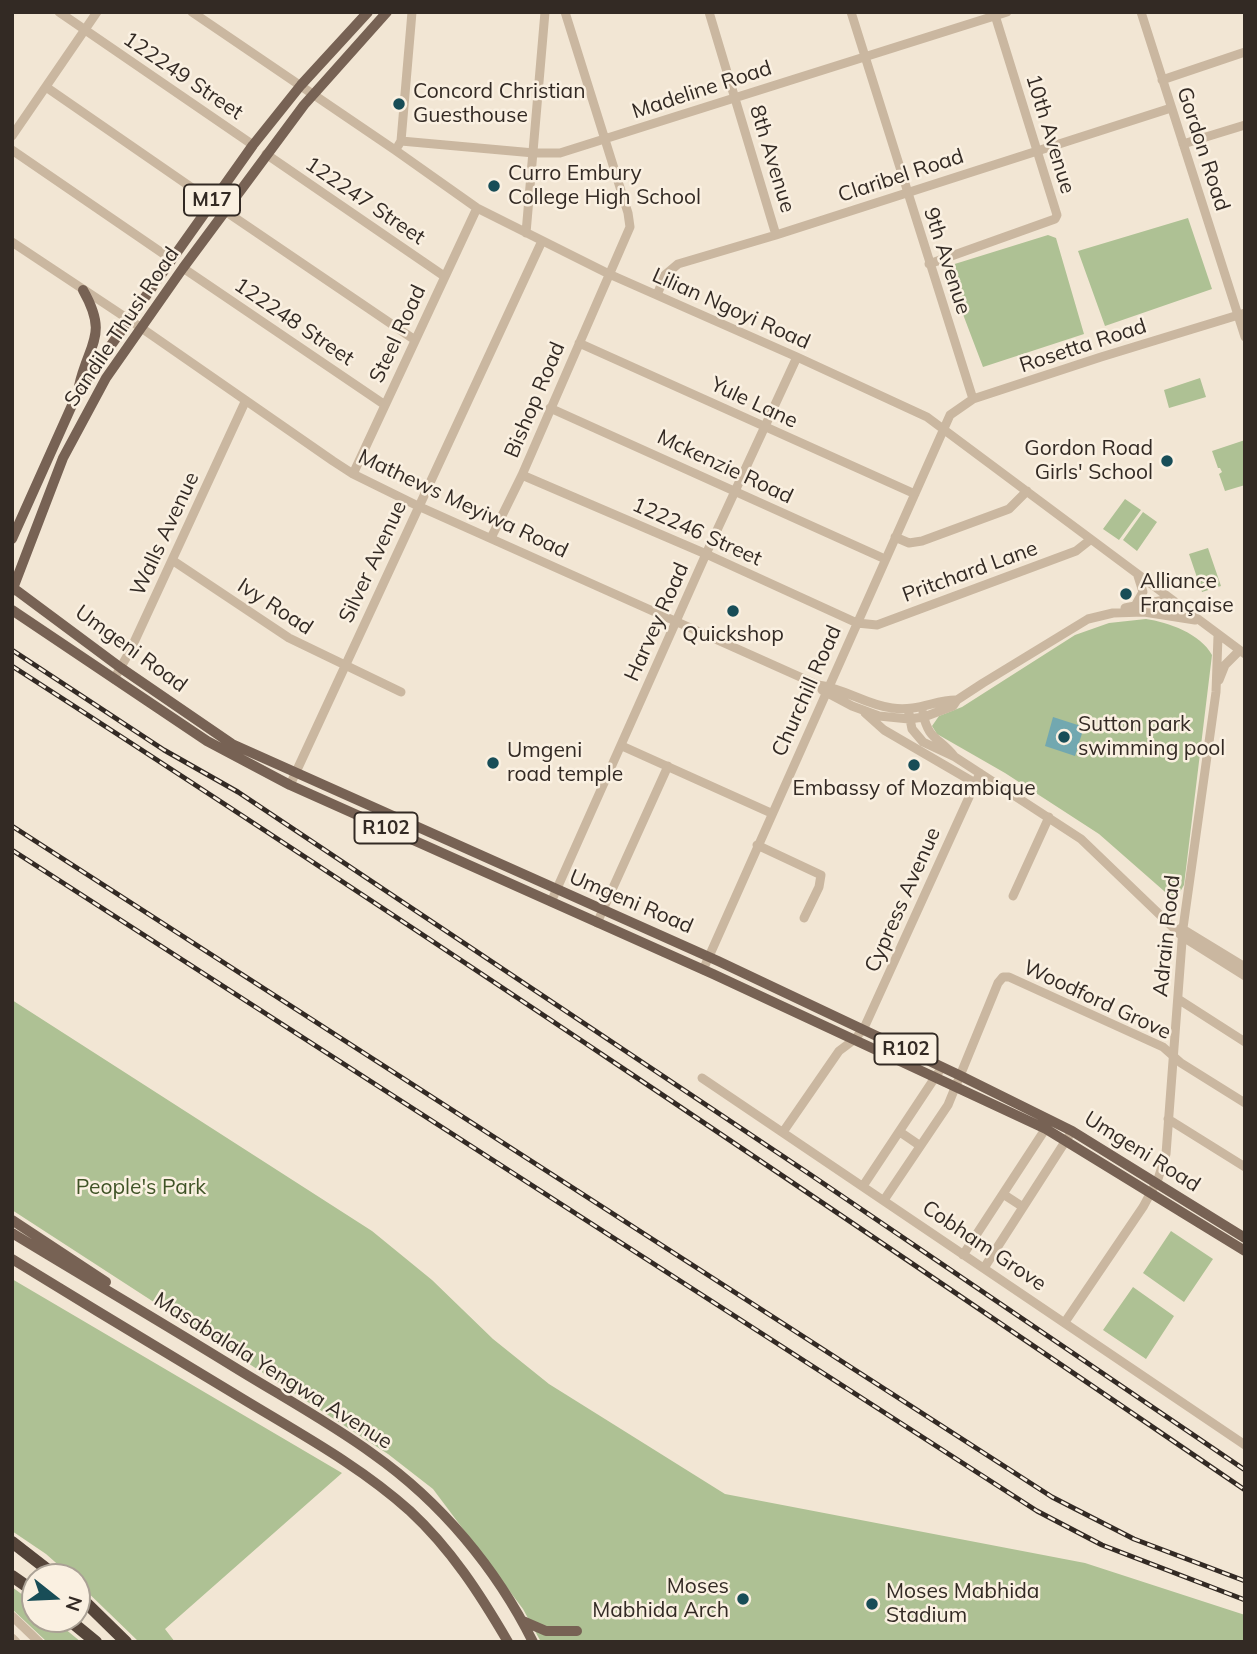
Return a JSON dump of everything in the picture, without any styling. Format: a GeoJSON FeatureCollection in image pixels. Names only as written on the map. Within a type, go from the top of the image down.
{"type":"FeatureCollection","features":[{"type":"Feature","properties":{"kind":"highway"},"geometry":{"type":"LineString","coordinates":[[12,1542],[39,1563]]}},
{"type":"Feature","properties":{"kind":"highway"},"geometry":{"type":"LineString","coordinates":[[91,1608],[126,1642]]}},
{"type":"Feature","properties":{"kind":"main road"},"geometry":{"type":"LineString","coordinates":[[355,26],[357,12]]}},
{"type":"Feature","properties":{"kind":"main road","name":"Sandile Thusi Road"},"geometry":{"type":"LineString","coordinates":[[12,539],[77,395],[128,319],[253,145],[300,85],[368,12]]}},
{"type":"Feature","properties":{"kind":"main road","name":"Sandile Thusi Road"},"geometry":{"type":"LineString","coordinates":[[13,589],[51,486],[96,394],[140,327],[266,154],[314,94],[387,12]]}},
{"type":"Feature","properties":{"kind":"main road"},"geometry":{"type":"LineString","coordinates":[[77,395],[97,328],[92,307],[83,290]]}},
{"type":"Feature","properties":{"kind":"main road","name":"Umgeni Road"},"geometry":{"type":"LineString","coordinates":[[13,589],[232,744],[708,957],[942,1066],[1070,1136],[1245,1251]]}},
{"type":"Feature","properties":{"kind":"main road","name":"Umgeni Road"},"geometry":{"type":"LineString","coordinates":[[12,610],[207,741],[290,785],[855,1039],[955,1087],[1048,1124]]}},
{"type":"Feature","properties":{"kind":"main road"},"geometry":{"type":"LineString","coordinates":[[768,1000],[774,988]]}},
{"type":"Feature","properties":{"kind":"main road","name":"Umgeni Road"},"geometry":{"type":"LineString","coordinates":[[1153,1189],[1245,1238]]}},
{"type":"Feature","properties":{"kind":"main road"},"geometry":{"type":"LineString","coordinates":[[12,1220],[179,1334]]}},
{"type":"Feature","properties":{"kind":"main road","name":"Masabalala Yengwa Avenue"},"geometry":{"type":"LineString","coordinates":[[12,1233],[342,1433],[405,1479],[448,1520],[485,1563],[523,1621],[533,1642]]}},
{"type":"Feature","properties":{"kind":"main road","name":"Masabalala Yengwa Avenue"},"geometry":{"type":"LineString","coordinates":[[12,1259],[319,1445],[386,1491],[411,1512],[447,1550],[468,1576],[508,1642]]}},
{"type":"Feature","properties":{"kind":"main road"},"geometry":{"type":"LineString","coordinates":[[12,1266],[114,1321]]}},
{"type":"Feature","properties":{"kind":"main road"},"geometry":{"type":"LineString","coordinates":[[523,1621],[546,1632],[577,1631]]}},
{"type":"Feature","properties":{"kind":"street","name":"122249 Street"},"geometry":{"type":"LineString","coordinates":[[59,12],[253,145]]}},
{"type":"Feature","properties":{"kind":"street"},"geometry":{"type":"LineString","coordinates":[[12,136],[97,12]]}},
{"type":"Feature","properties":{"kind":"street","name":"Lilian Ngoyi Road"},"geometry":{"type":"LineString","coordinates":[[192,12],[300,85],[398,145],[477,208],[609,274],[927,417],[1242,653]]}},
{"type":"Feature","properties":{"kind":"street"},"geometry":{"type":"LineString","coordinates":[[398,145],[412,12]]}},
{"type":"Feature","properties":{"kind":"street"},"geometry":{"type":"LineString","coordinates":[[526,233],[545,12]]}},
{"type":"Feature","properties":{"kind":"street","name":"Bishop Road"},"geometry":{"type":"LineString","coordinates":[[491,538],[522,475],[630,227],[628,212],[565,12]]}},
{"type":"Feature","properties":{"kind":"street","name":"8th Avenue"},"geometry":{"type":"LineString","coordinates":[[709,12],[776,235]]}},
{"type":"Feature","properties":{"kind":"street","name":"9th Avenue"},"geometry":{"type":"LineString","coordinates":[[851,12],[973,399]]}},
{"type":"Feature","properties":{"kind":"street","name":"Madeline Road"},"geometry":{"type":"LineString","coordinates":[[398,145],[560,153],[1007,12]]}},
{"type":"Feature","properties":{"kind":"street","name":"Gordon Road"},"geometry":{"type":"LineString","coordinates":[[1141,12],[1241,314],[1245,337]]}},
{"type":"Feature","properties":{"kind":"street","name":"10th Avenue"},"geometry":{"type":"LineString","coordinates":[[929,264],[1055,219],[1056,210],[994,14]]}},
{"type":"Feature","properties":{"kind":"street"},"geometry":{"type":"LineString","coordinates":[[1162,80],[1245,52]]}},
{"type":"Feature","properties":{"kind":"street"},"geometry":{"type":"LineString","coordinates":[[46,87],[211,201]]}},
{"type":"Feature","properties":{"kind":"street","name":"Claribel Road"},"geometry":{"type":"LineString","coordinates":[[657,295],[665,275],[678,264],[1171,108]]}},
{"type":"Feature","properties":{"kind":"street"},"geometry":{"type":"LineString","coordinates":[[1183,145],[1245,125]]}},
{"type":"Feature","properties":{"kind":"street"},"geometry":{"type":"LineString","coordinates":[[12,150],[171,259]]}},
{"type":"Feature","properties":{"kind":"street","name":"122247 Street"},"geometry":{"type":"LineString","coordinates":[[266,154],[444,276]]}},
{"type":"Feature","properties":{"kind":"street","name":"Steel Road"},"geometry":{"type":"LineString","coordinates":[[353,474],[477,208]]}},
{"type":"Feature","properties":{"kind":"street"},"geometry":{"type":"LineString","coordinates":[[225,211],[415,340]]}},
{"type":"Feature","properties":{"kind":"street","name":"Silver Avenue"},"geometry":{"type":"LineString","coordinates":[[290,785],[542,241]]}},
{"type":"Feature","properties":{"kind":"street","name":"Mathews Meyiwa Road"},"geometry":{"type":"LineString","coordinates":[[13,244],[140,327],[353,474],[418,506],[818,685],[863,711],[879,716],[908,714]]}},
{"type":"Feature","properties":{"kind":"street","name":"122248 Street"},"geometry":{"type":"LineString","coordinates":[[183,268],[385,405]]}},
{"type":"Feature","properties":{"kind":"street","name":"Rosetta Road"},"geometry":{"type":"LineString","coordinates":[[943,427],[955,410],[973,399],[1241,314]]}},
{"type":"Feature","properties":{"kind":"street","name":"Yule Lane"},"geometry":{"type":"LineString","coordinates":[[579,343],[915,494]]}},
{"type":"Feature","properties":{"kind":"street","name":"Harvey Road"},"geometry":{"type":"LineString","coordinates":[[551,902],[797,357]]}},
{"type":"Feature","properties":{"kind":"street","name":"Walls Avenue"},"geometry":{"type":"LineString","coordinates":[[114,679],[245,401]]}},
{"type":"Feature","properties":{"kind":"street","name":"Mckenzie Road"},"geometry":{"type":"LineString","coordinates":[[550,408],[885,559]]}},
{"type":"Feature","properties":{"kind":"street","name":"Churchill Road"},"geometry":{"type":"LineString","coordinates":[[703,970],[943,427]]}},
{"type":"Feature","properties":{"kind":"street","name":"122246 Street"},"geometry":{"type":"LineString","coordinates":[[522,475],[857,623]]}},
{"type":"Feature","properties":{"kind":"street"},"geometry":{"type":"LineString","coordinates":[[895,537],[909,543],[922,541],[1009,509],[1027,491]]}},
{"type":"Feature","properties":{"kind":"street","name":"Pritchard Lane"},"geometry":{"type":"LineString","coordinates":[[857,623],[877,625],[1076,551],[1090,540]]}},
{"type":"Feature","properties":{"kind":"street","name":"Ivy Road"},"geometry":{"type":"LineString","coordinates":[[172,560],[289,638],[401,692]]}},
{"type":"Feature","properties":{"kind":"street"},"geometry":{"type":"LineString","coordinates":[[1135,606],[1143,592],[1138,574]]}},
{"type":"Feature","properties":{"kind":"street"},"geometry":{"type":"LineString","coordinates":[[1169,599],[1088,620],[957,700],[923,713],[908,714],[916,735],[923,742],[955,757],[1082,839],[1172,926],[1245,967]]}},
{"type":"Feature","properties":{"kind":"street"},"geometry":{"type":"LineString","coordinates":[[1114,613],[1154,613],[1197,621]]}},
{"type":"Feature","properties":{"kind":"street","name":"Adrain Road"},"geometry":{"type":"LineString","coordinates":[[1065,1322],[1153,1189],[1166,1154],[1183,932],[1216,692],[1218,636]]}},
{"type":"Feature","properties":{"kind":"street","name":"Adrain Road"},"geometry":{"type":"LineString","coordinates":[[1216,692],[1225,664],[1242,653]]}},
{"type":"Feature","properties":{"kind":"street","name":"Mathews Meyiwa Road"},"geometry":{"type":"LineString","coordinates":[[827,690],[908,714]]}},
{"type":"Feature","properties":{"kind":"street"},"geometry":{"type":"LineString","coordinates":[[863,711],[884,730],[975,783]]}},
{"type":"Feature","properties":{"kind":"street"},"geometry":{"type":"LineString","coordinates":[[923,713],[932,736],[955,757]]}},
{"type":"Feature","properties":{"kind":"street"},"geometry":{"type":"LineString","coordinates":[[622,746],[771,814]]}},
{"type":"Feature","properties":{"kind":"street"},"geometry":{"type":"LineString","coordinates":[[597,923],[668,766]]}},
{"type":"Feature","properties":{"kind":"street","name":"Cypress Avenue"},"geometry":{"type":"LineString","coordinates":[[783,1132],[839,1051],[864,1028],[980,773]]}},
{"type":"Feature","properties":{"kind":"street"},"geometry":{"type":"LineString","coordinates":[[1013,896],[1049,817]]}},
{"type":"Feature","properties":{"kind":"street"},"geometry":{"type":"LineString","coordinates":[[757,845],[821,875],[819,887],[804,918]]}},
{"type":"Feature","properties":{"kind":"street"},"geometry":{"type":"LineString","coordinates":[[1183,932],[1245,976]]}},
{"type":"Feature","properties":{"kind":"street","name":"Woodford Grove"},"geometry":{"type":"LineString","coordinates":[[959,1075],[998,983],[1003,977],[1009,977],[1163,1047],[1181,1063],[1245,1103]]}},
{"type":"Feature","properties":{"kind":"street"},"geometry":{"type":"LineString","coordinates":[[1178,999],[1245,1042]]}},
{"type":"Feature","properties":{"kind":"street"},"geometry":{"type":"LineString","coordinates":[[863,1185],[942,1066]]}},
{"type":"Feature","properties":{"kind":"street"},"geometry":{"type":"LineString","coordinates":[[884,1200],[948,1105],[959,1075]]}},
{"type":"Feature","properties":{"kind":"street","name":"Cobham Grove"},"geometry":{"type":"LineString","coordinates":[[702,1078],[1245,1445]]}},
{"type":"Feature","properties":{"kind":"street"},"geometry":{"type":"LineString","coordinates":[[1168,1119],[1245,1167]]}},
{"type":"Feature","properties":{"kind":"street"},"geometry":{"type":"LineString","coordinates":[[963,1255],[1048,1124]]}},
{"type":"Feature","properties":{"kind":"street"},"geometry":{"type":"LineString","coordinates":[[900,1132],[919,1145]]}},
{"type":"Feature","properties":{"kind":"street"},"geometry":{"type":"LineString","coordinates":[[984,1268],[1070,1136]]}},
{"type":"Feature","properties":{"kind":"street"},"geometry":{"type":"LineString","coordinates":[[1003,1194],[1023,1207]]}},
{"type":"Feature","properties":{"kind":"street"},"geometry":{"type":"LineString","coordinates":[[12,1616],[39,1642]]}},
{"type":"Feature","properties":{"kind":"street"},"geometry":{"type":"LineString","coordinates":[[12,1638],[16,1642]]}},
{"type":"Feature","properties":{"kind":"green space"},"geometry":{"type":"Polygon","coordinates":[[[1188,218],[1212,289],[1105,326],[1078,251],[1188,218]]]}},
{"type":"Feature","properties":{"kind":"green space"},"geometry":{"type":"Polygon","coordinates":[[[1048,235],[1056,238],[1084,334],[983,367],[945,267],[1048,235]]]}},
{"type":"Feature","properties":{"kind":"green space"},"geometry":{"type":"Polygon","coordinates":[[[1200,378],[1206,397],[1169,408],[1164,390],[1200,378]]]}},
{"type":"Feature","properties":{"kind":"green space"},"geometry":{"type":"Polygon","coordinates":[[[1245,440],[1245,485],[1225,491],[1219,474],[1222,472],[1212,451],[1245,440]]]}},
{"type":"Feature","properties":{"kind":"green space"},"geometry":{"type":"Polygon","coordinates":[[[1125,499],[1141,510],[1119,540],[1103,529],[1125,499]]]}},
{"type":"Feature","properties":{"kind":"green space"},"geometry":{"type":"Polygon","coordinates":[[[1143,512],[1157,522],[1137,551],[1123,540],[1143,512]]]}},
{"type":"Feature","properties":{"kind":"green space"},"geometry":{"type":"Polygon","coordinates":[[[1208,548],[1221,586],[1202,592],[1189,554],[1208,548]]]}},
{"type":"Feature","properties":{"kind":"green space"},"geometry":{"type":"Polygon","coordinates":[[[1146,619],[1183,630],[1200,641],[1212,655],[1184,885],[1177,897],[1172,898],[1099,834],[1005,773],[937,734],[932,726],[939,716],[962,707],[1075,635],[1109,623],[1146,619]]]}},
{"type":"Feature","properties":{"kind":"green space","name":"People's Park"},"geometry":{"type":"Polygon","coordinates":[[[12,1000],[372,1231],[432,1280],[493,1339],[549,1384],[725,1494],[1085,1563],[1245,1615],[1245,1642],[541,1642],[523,1609],[433,1489],[388,1454],[12,1210],[12,1000]]]}},
{"type":"Feature","properties":{"kind":"green space"},"geometry":{"type":"Polygon","coordinates":[[[1171,1231],[1213,1259],[1184,1302],[1143,1273],[1171,1231]]]}},
{"type":"Feature","properties":{"kind":"green space"},"geometry":{"type":"Polygon","coordinates":[[[12,1279],[342,1473],[165,1629],[175,1642],[139,1642],[91,1596],[91,1563],[56,1563],[12,1531],[12,1279]]]}},
{"type":"Feature","properties":{"kind":"green space"},"geometry":{"type":"Polygon","coordinates":[[[1133,1287],[1174,1316],[1146,1359],[1103,1330],[1133,1287]]]}},
{"type":"Feature","properties":{"kind":"green space"},"geometry":{"type":"Polygon","coordinates":[[[12,1587],[21,1594],[21,1617],[12,1609],[12,1587]]]}},
{"type":"Feature","properties":{"kind":"green space"},"geometry":{"type":"Polygon","coordinates":[[[37,1633],[70,1633],[81,1642],[47,1642],[37,1633]]]}},
{"type":"Feature","properties":{"kind":"water","name":"Sutton park swimming pool"},"geometry":{"type":"Polygon","coordinates":[[[1053,717],[1084,727],[1075,756],[1045,746],[1053,717]]]}},
{"type":"Feature","properties":{"kind":"railway"},"geometry":{"type":"LineString","coordinates":[[12,650],[164,750],[238,792],[808,1173],[1245,1470]]}},
{"type":"Feature","properties":{"kind":"railway"},"geometry":{"type":"LineString","coordinates":[[12,666],[477,971],[1245,1490]]}},
{"type":"Feature","properties":{"kind":"railway"},"geometry":{"type":"LineString","coordinates":[[12,826],[1052,1497],[1134,1539],[1245,1581]]}},
{"type":"Feature","properties":{"kind":"railway"},"geometry":{"type":"LineString","coordinates":[[12,850],[1037,1511],[1102,1545],[1245,1600]]}},
{"type":"Feature","properties":{"kind":"place","name":"Concord Christian Guesthouse"},"geometry":{"type":"Point","coordinates":[399,104]}},
{"type":"Feature","properties":{"kind":"place","name":"Curro Embury College High School"},"geometry":{"type":"Point","coordinates":[494,186]}},
{"type":"Feature","properties":{"kind":"place","name":"Gordon Road Girls' School"},"geometry":{"type":"Point","coordinates":[1167,461]}},
{"type":"Feature","properties":{"kind":"place","name":"Alliance Française"},"geometry":{"type":"Point","coordinates":[1126,594]}},
{"type":"Feature","properties":{"kind":"place","name":"Quickshop"},"geometry":{"type":"Point","coordinates":[733,611]}},
{"type":"Feature","properties":{"kind":"place","name":"Sutton park swimming pool"},"geometry":{"type":"Point","coordinates":[1064,737]}},
{"type":"Feature","properties":{"kind":"place","name":"Umgeni road temple"},"geometry":{"type":"Point","coordinates":[493,763]}},
{"type":"Feature","properties":{"kind":"place","name":"Embassy of Mozambique"},"geometry":{"type":"Point","coordinates":[914,765]}},
{"type":"Feature","properties":{"kind":"place","name":"Moses Mabhida Arch"},"geometry":{"type":"Point","coordinates":[743,1599]}},
{"type":"Feature","properties":{"kind":"place","name":"Moses Mabhida Stadium"},"geometry":{"type":"Point","coordinates":[872,1604]}}]}
